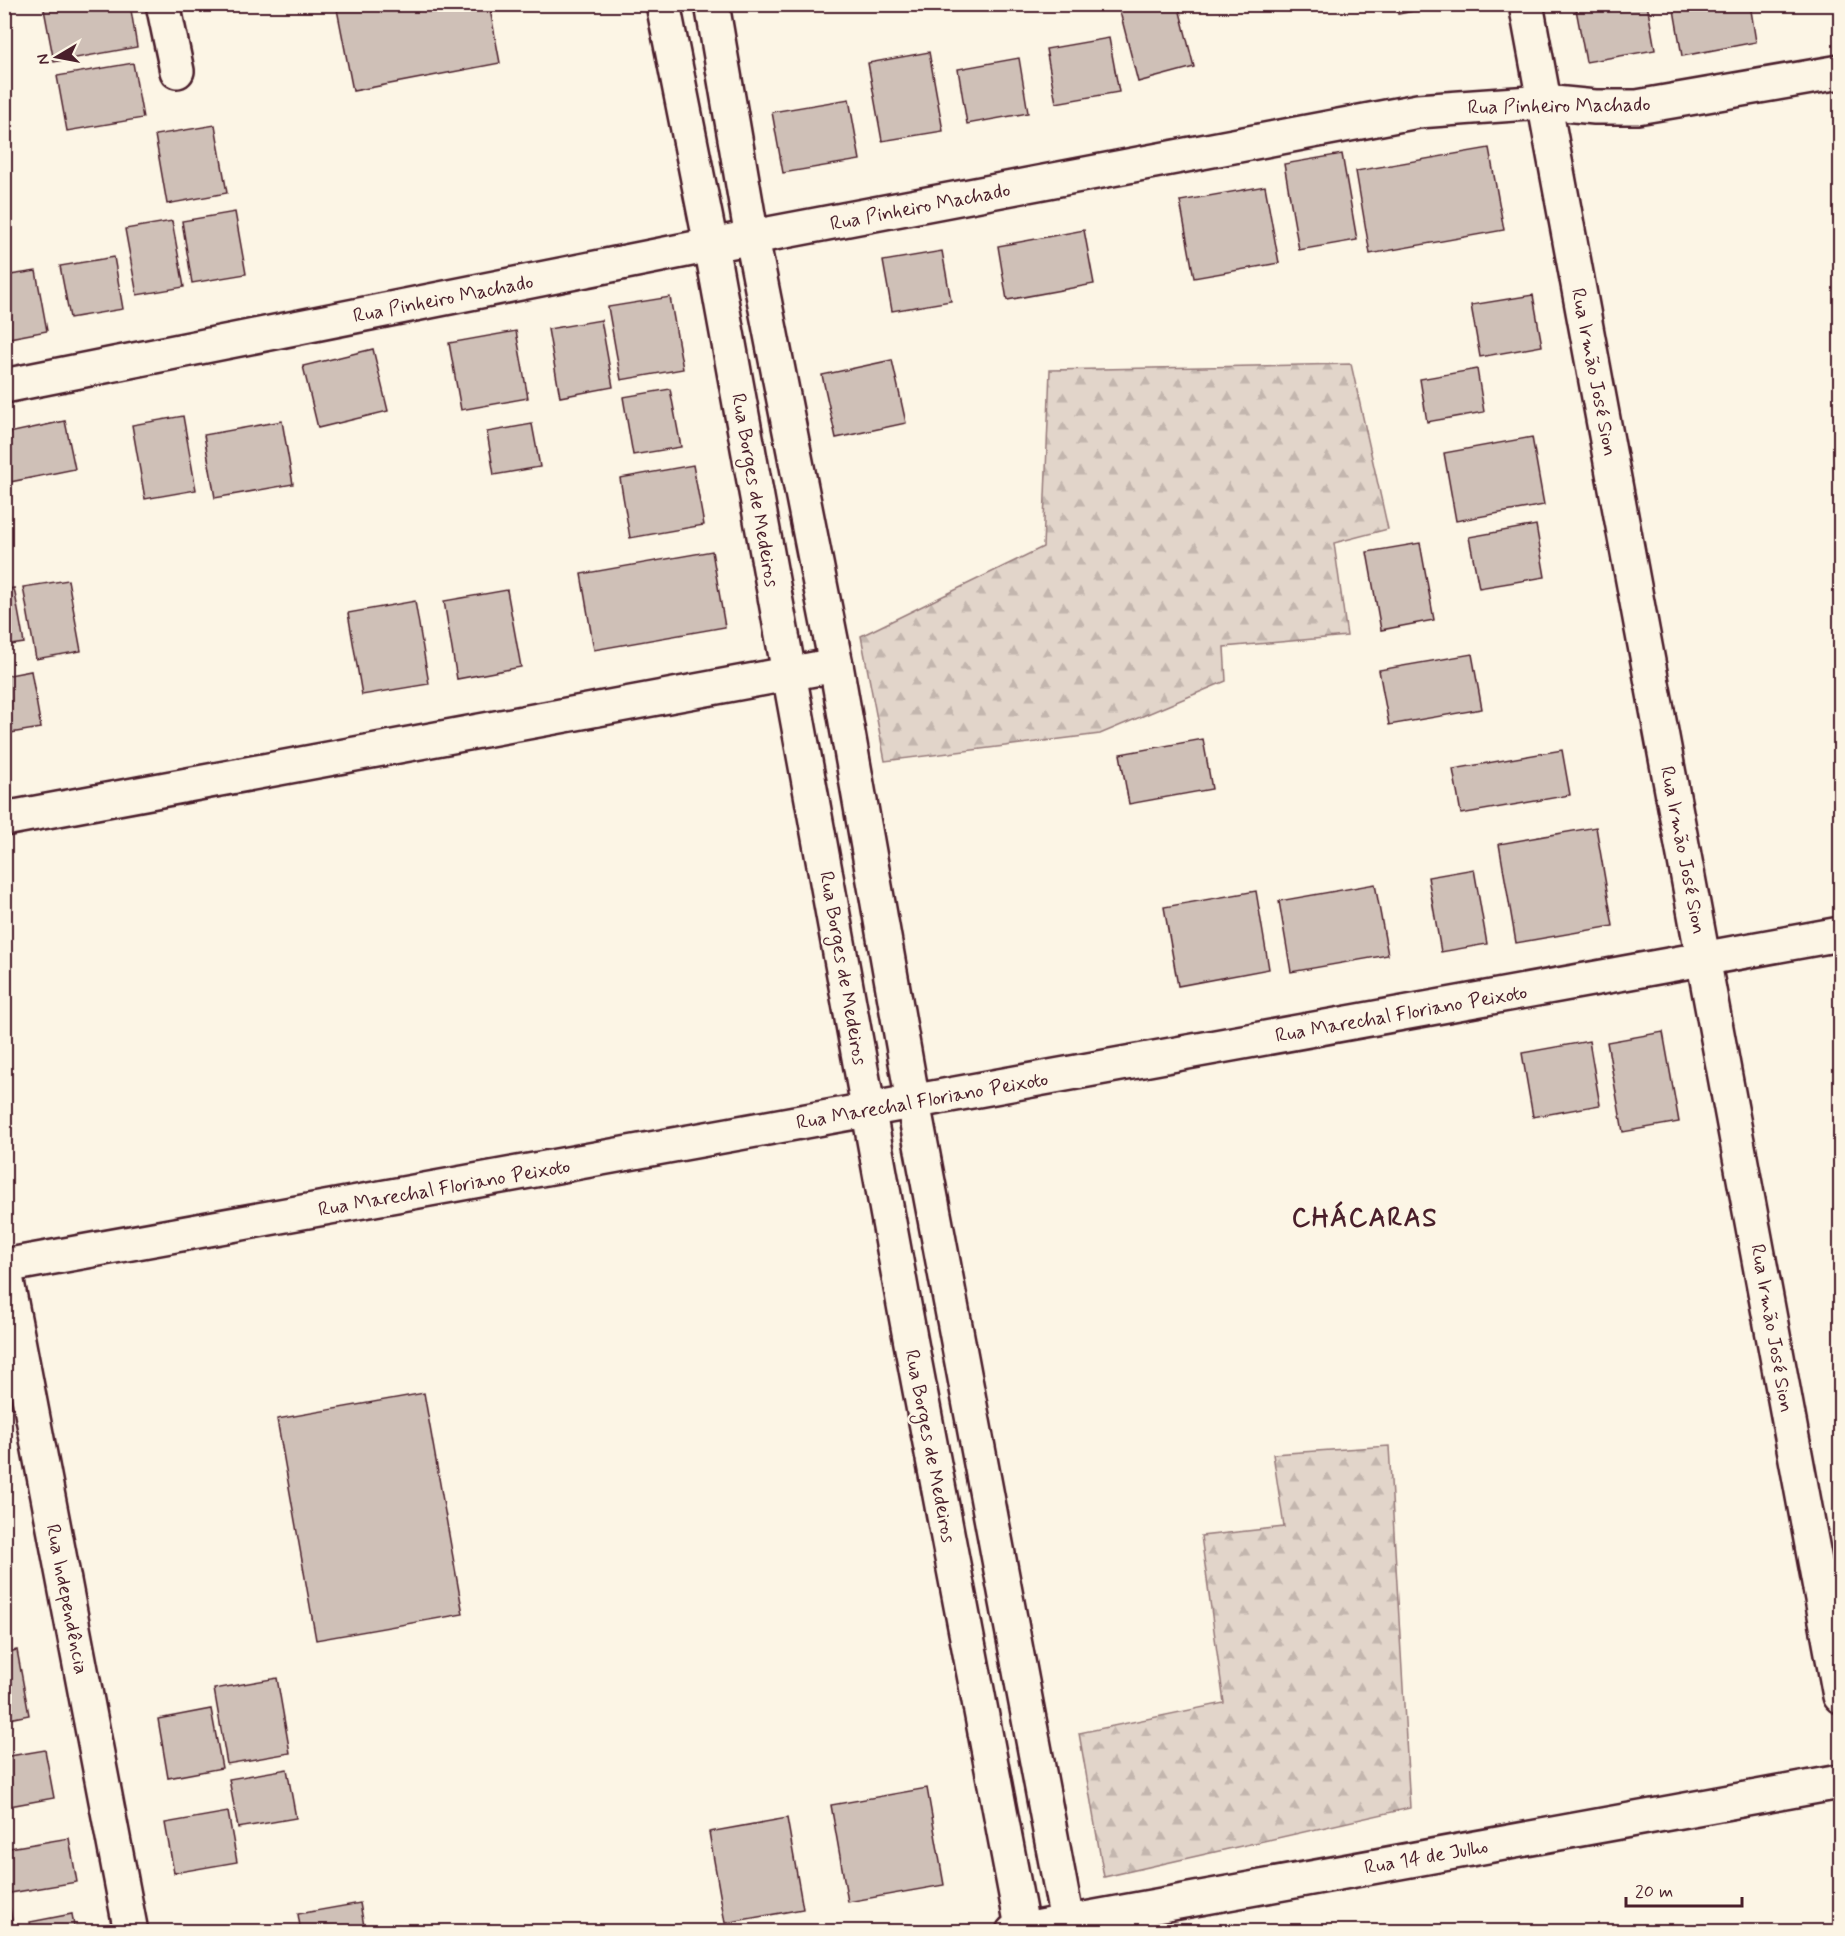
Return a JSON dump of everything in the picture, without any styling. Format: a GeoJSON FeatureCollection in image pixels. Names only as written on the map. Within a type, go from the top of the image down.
{"type":"FeatureCollection","features":[{"type":"Feature","properties":{"kind":"street"},"geometry":{"type":"LineString","coordinates":[[163,4],[177,71]]}},
{"type":"Feature","properties":{"kind":"street","name":"Rua Borges de Medeiros"},"geometry":{"type":"LineString","coordinates":[[663,4],[711,245],[1019,1931]]}},
{"type":"Feature","properties":{"kind":"street"},"geometry":{"type":"LineString","coordinates":[[712,4],[752,238],[836,665],[913,1102],[1068,1926]]}},
{"type":"Feature","properties":{"kind":"street","name":"Rua Irmão José Sion"},"geometry":{"type":"LineString","coordinates":[[1526,4],[1705,958],[1840,1696]]}},
{"type":"Feature","properties":{"kind":"street","name":"Rua Pinheiro Machado"},"geometry":{"type":"LineString","coordinates":[[4,386],[711,245],[1418,111],[1544,102],[1595,107],[1637,107],[1840,72]]}},
{"type":"Feature","properties":{"kind":"street"},"geometry":{"type":"LineString","coordinates":[[4,819],[836,665]]}},
{"type":"Feature","properties":{"kind":"street","name":"Rua Marechal Floriano Peixoto"},"geometry":{"type":"LineString","coordinates":[[5,1266],[1840,934]]}},
{"type":"Feature","properties":{"kind":"street","name":"Rua Independência"},"geometry":{"type":"LineString","coordinates":[[5,1266],[131,1932]]}},
{"type":"Feature","properties":{"kind":"street","name":"Rua 14 de Julho"},"geometry":{"type":"LineString","coordinates":[[1019,1931],[1068,1926],[1840,1782]]}},
{"type":"Feature","properties":{"kind":"green space"},"geometry":{"type":"Polygon","coordinates":[[[1351,364],[1388,529],[1334,543],[1347,636],[1224,647],[1226,681],[1100,734],[885,761],[861,636],[1043,547],[1050,370],[1351,364]]]}},
{"type":"Feature","properties":{"kind":"green space"},"geometry":{"type":"Polygon","coordinates":[[[1389,1446],[1410,1808],[1104,1877],[1079,1733],[1224,1703],[1201,1536],[1284,1527],[1273,1454],[1389,1446]]]}},
{"type":"Feature","properties":{"kind":"building"},"geometry":{"type":"Polygon","coordinates":[[[43,4],[130,4],[137,47],[54,62],[43,4]]]}},
{"type":"Feature","properties":{"kind":"building"},"geometry":{"type":"Polygon","coordinates":[[[336,4],[489,4],[500,63],[353,91],[336,4]]]}},
{"type":"Feature","properties":{"kind":"building"},"geometry":{"type":"Polygon","coordinates":[[[1118,4],[1178,4],[1194,67],[1138,82],[1118,4]]]}},
{"type":"Feature","properties":{"kind":"building"},"geometry":{"type":"Polygon","coordinates":[[[1396,4],[1449,4],[1398,14],[1396,4]]]}},
{"type":"Feature","properties":{"kind":"building"},"geometry":{"type":"Polygon","coordinates":[[[1575,4],[1647,4],[1655,50],[1586,62],[1575,4]]]}},
{"type":"Feature","properties":{"kind":"building"},"geometry":{"type":"Polygon","coordinates":[[[1673,4],[1750,4],[1756,42],[1682,56],[1673,4]]]}},
{"type":"Feature","properties":{"kind":"building"},"geometry":{"type":"Polygon","coordinates":[[[1109,38],[1119,92],[1056,103],[1046,49],[1109,38]]]}},
{"type":"Feature","properties":{"kind":"building"},"geometry":{"type":"Polygon","coordinates":[[[929,52],[943,131],[882,141],[868,63],[929,52]]]}},
{"type":"Feature","properties":{"kind":"building"},"geometry":{"type":"Polygon","coordinates":[[[1019,58],[1028,113],[967,124],[958,69],[1019,58]]]}},
{"type":"Feature","properties":{"kind":"building"},"geometry":{"type":"Polygon","coordinates":[[[133,63],[143,118],[67,131],[57,76],[133,63]]]}},
{"type":"Feature","properties":{"kind":"building"},"geometry":{"type":"Polygon","coordinates":[[[849,99],[860,160],[783,173],[772,112],[849,99]]]}},
{"type":"Feature","properties":{"kind":"building"},"geometry":{"type":"Polygon","coordinates":[[[215,125],[227,193],[167,204],[155,135],[215,125]]]}},
{"type":"Feature","properties":{"kind":"building"},"geometry":{"type":"Polygon","coordinates":[[[1489,148],[1504,230],[1370,254],[1356,171],[1489,148]]]}},
{"type":"Feature","properties":{"kind":"building"},"geometry":{"type":"Polygon","coordinates":[[[1342,154],[1357,240],[1299,250],[1284,164],[1342,154]]]}},
{"type":"Feature","properties":{"kind":"building"},"geometry":{"type":"Polygon","coordinates":[[[1265,186],[1279,263],[1194,278],[1180,201],[1265,186]]]}},
{"type":"Feature","properties":{"kind":"building"},"geometry":{"type":"Polygon","coordinates":[[[235,212],[246,274],[192,283],[182,221],[235,212]]]}},
{"type":"Feature","properties":{"kind":"building"},"geometry":{"type":"Polygon","coordinates":[[[172,221],[184,287],[137,295],[125,229],[172,221]]]}},
{"type":"Feature","properties":{"kind":"building"},"geometry":{"type":"Polygon","coordinates":[[[1084,230],[1094,284],[1007,300],[998,246],[1084,230]]]}},
{"type":"Feature","properties":{"kind":"building"},"geometry":{"type":"Polygon","coordinates":[[[942,251],[951,301],[892,311],[883,261],[942,251]]]}},
{"type":"Feature","properties":{"kind":"building"},"geometry":{"type":"Polygon","coordinates":[[[114,257],[123,309],[70,318],[60,266],[114,257]]]}},
{"type":"Feature","properties":{"kind":"building"},"geometry":{"type":"Polygon","coordinates":[[[36,271],[47,331],[4,339],[4,276],[36,271]]]}},
{"type":"Feature","properties":{"kind":"building"},"geometry":{"type":"Polygon","coordinates":[[[1533,295],[1542,346],[1480,357],[1471,305],[1533,295]]]}},
{"type":"Feature","properties":{"kind":"building"},"geometry":{"type":"Polygon","coordinates":[[[670,297],[683,369],[621,380],[608,307],[670,297]]]}},
{"type":"Feature","properties":{"kind":"building"},"geometry":{"type":"Polygon","coordinates":[[[601,320],[613,387],[560,397],[548,329],[601,320]]]}},
{"type":"Feature","properties":{"kind":"building"},"geometry":{"type":"Polygon","coordinates":[[[516,331],[528,398],[461,410],[449,343],[516,331]]]}},
{"type":"Feature","properties":{"kind":"building"},"geometry":{"type":"Polygon","coordinates":[[[373,349],[388,411],[318,428],[303,366],[373,349]]]}},
{"type":"Feature","properties":{"kind":"building"},"geometry":{"type":"Polygon","coordinates":[[[892,360],[906,423],[836,438],[822,375],[892,360]]]}},
{"type":"Feature","properties":{"kind":"building"},"geometry":{"type":"Polygon","coordinates":[[[1477,369],[1484,412],[1427,422],[1420,379],[1477,369]]]}},
{"type":"Feature","properties":{"kind":"building"},"geometry":{"type":"Polygon","coordinates":[[[670,389],[681,447],[633,455],[623,397],[670,389]]]}},
{"type":"Feature","properties":{"kind":"building"},"geometry":{"type":"Polygon","coordinates":[[[183,416],[196,490],[145,499],[132,425],[183,416]]]}},
{"type":"Feature","properties":{"kind":"building"},"geometry":{"type":"Polygon","coordinates":[[[65,421],[75,469],[10,482],[4,454],[4,434],[65,421]]]}},
{"type":"Feature","properties":{"kind":"building"},"geometry":{"type":"Polygon","coordinates":[[[282,421],[293,484],[215,498],[204,435],[282,421]]]}},
{"type":"Feature","properties":{"kind":"building"},"geometry":{"type":"Polygon","coordinates":[[[532,424],[540,467],[494,475],[487,432],[532,424]]]}},
{"type":"Feature","properties":{"kind":"building"},"geometry":{"type":"Polygon","coordinates":[[[1532,437],[1544,505],[1456,521],[1444,453],[1532,437]]]}},
{"type":"Feature","properties":{"kind":"building"},"geometry":{"type":"Polygon","coordinates":[[[693,465],[704,525],[630,538],[620,478],[693,465]]]}},
{"type":"Feature","properties":{"kind":"building"},"geometry":{"type":"Polygon","coordinates":[[[1536,525],[1545,577],[1479,588],[1469,537],[1536,525]]]}},
{"type":"Feature","properties":{"kind":"building"},"geometry":{"type":"Polygon","coordinates":[[[1420,543],[1434,620],[1381,630],[1367,552],[1420,543]]]}},
{"type":"Feature","properties":{"kind":"building"},"geometry":{"type":"Polygon","coordinates":[[[712,551],[725,627],[594,650],[581,574],[712,551]]]}},
{"type":"Feature","properties":{"kind":"building"},"geometry":{"type":"Polygon","coordinates":[[[68,580],[81,651],[36,659],[23,587],[68,580]]]}},
{"type":"Feature","properties":{"kind":"building"},"geometry":{"type":"Polygon","coordinates":[[[14,588],[24,643],[4,646],[4,590],[14,588]]]}},
{"type":"Feature","properties":{"kind":"building"},"geometry":{"type":"Polygon","coordinates":[[[507,590],[521,667],[457,679],[444,601],[507,590]]]}},
{"type":"Feature","properties":{"kind":"building"},"geometry":{"type":"Polygon","coordinates":[[[415,601],[429,684],[362,695],[348,613],[415,601]]]}},
{"type":"Feature","properties":{"kind":"building"},"geometry":{"type":"Polygon","coordinates":[[[1472,654],[1482,709],[1389,725],[1379,670],[1472,654]]]}},
{"type":"Feature","properties":{"kind":"building"},"geometry":{"type":"Polygon","coordinates":[[[31,671],[41,728],[4,734],[4,676],[31,671]]]}},
{"type":"Feature","properties":{"kind":"building"},"geometry":{"type":"Polygon","coordinates":[[[1203,739],[1212,789],[1129,804],[1120,754],[1203,739]]]}},
{"type":"Feature","properties":{"kind":"building"},"geometry":{"type":"Polygon","coordinates":[[[1562,750],[1570,795],[1461,814],[1453,769],[1562,750]]]}},
{"type":"Feature","properties":{"kind":"building"},"geometry":{"type":"Polygon","coordinates":[[[1596,827],[1613,926],[1516,943],[1499,844],[1596,827]]]}},
{"type":"Feature","properties":{"kind":"building"},"geometry":{"type":"Polygon","coordinates":[[[1474,869],[1487,944],[1441,952],[1428,877],[1474,869]]]}},
{"type":"Feature","properties":{"kind":"building"},"geometry":{"type":"Polygon","coordinates":[[[1375,884],[1388,955],[1291,972],[1279,901],[1375,884]]]}},
{"type":"Feature","properties":{"kind":"building"},"geometry":{"type":"Polygon","coordinates":[[[1256,891],[1269,969],[1178,986],[1164,907],[1256,891]]]}},
{"type":"Feature","properties":{"kind":"building"},"geometry":{"type":"Polygon","coordinates":[[[1663,1032],[1679,1122],[1623,1132],[1607,1042],[1663,1032]]]}},
{"type":"Feature","properties":{"kind":"building"},"geometry":{"type":"Polygon","coordinates":[[[1589,1041],[1600,1105],[1533,1117],[1522,1053],[1589,1041]]]}},
{"type":"Feature","properties":{"kind":"building"},"geometry":{"type":"Polygon","coordinates":[[[424,1393],[463,1614],[316,1640],[277,1419],[424,1393]]]}},
{"type":"Feature","properties":{"kind":"building"},"geometry":{"type":"Polygon","coordinates":[[[4,1597],[11,1634],[4,1635],[4,1597]]]}},
{"type":"Feature","properties":{"kind":"building"},"geometry":{"type":"Polygon","coordinates":[[[17,1650],[29,1715],[4,1720],[4,1653],[17,1650]]]}},
{"type":"Feature","properties":{"kind":"building"},"geometry":{"type":"Polygon","coordinates":[[[277,1678],[290,1753],[227,1764],[214,1689],[277,1678]]]}},
{"type":"Feature","properties":{"kind":"building"},"geometry":{"type":"Polygon","coordinates":[[[211,1709],[222,1768],[168,1778],[158,1719],[211,1709]]]}},
{"type":"Feature","properties":{"kind":"building"},"geometry":{"type":"Polygon","coordinates":[[[45,1750],[54,1798],[4,1807],[4,1757],[45,1750]]]}},
{"type":"Feature","properties":{"kind":"building"},"geometry":{"type":"Polygon","coordinates":[[[287,1769],[296,1818],[238,1828],[229,1779],[287,1769]]]}},
{"type":"Feature","properties":{"kind":"building"},"geometry":{"type":"Polygon","coordinates":[[[927,1788],[944,1885],[848,1902],[831,1805],[927,1788]]]}},
{"type":"Feature","properties":{"kind":"building"},"geometry":{"type":"Polygon","coordinates":[[[228,1812],[237,1862],[174,1873],[165,1823],[228,1812]]]}},
{"type":"Feature","properties":{"kind":"building"},"geometry":{"type":"Polygon","coordinates":[[[787,1818],[803,1909],[725,1923],[709,1832],[787,1818]]]}},
{"type":"Feature","properties":{"kind":"building"},"geometry":{"type":"Polygon","coordinates":[[[69,1838],[77,1882],[4,1894],[4,1849],[69,1838]]]}},
{"type":"Feature","properties":{"kind":"building"},"geometry":{"type":"Polygon","coordinates":[[[360,1903],[365,1932],[301,1932],[298,1914],[360,1903]]]}},
{"type":"Feature","properties":{"kind":"building"},"geometry":{"type":"Polygon","coordinates":[[[10,1909],[14,1932],[4,1932],[4,1910],[10,1909]]]}},
{"type":"Feature","properties":{"kind":"building"},"geometry":{"type":"Polygon","coordinates":[[[72,1914],[75,1932],[32,1932],[30,1922],[72,1914]]]}},
{"type":"Feature","properties":{"kind":"district","name":"CHÁCARAS"},"geometry":{"type":"Point","coordinates":[1365,1217]}}]}
